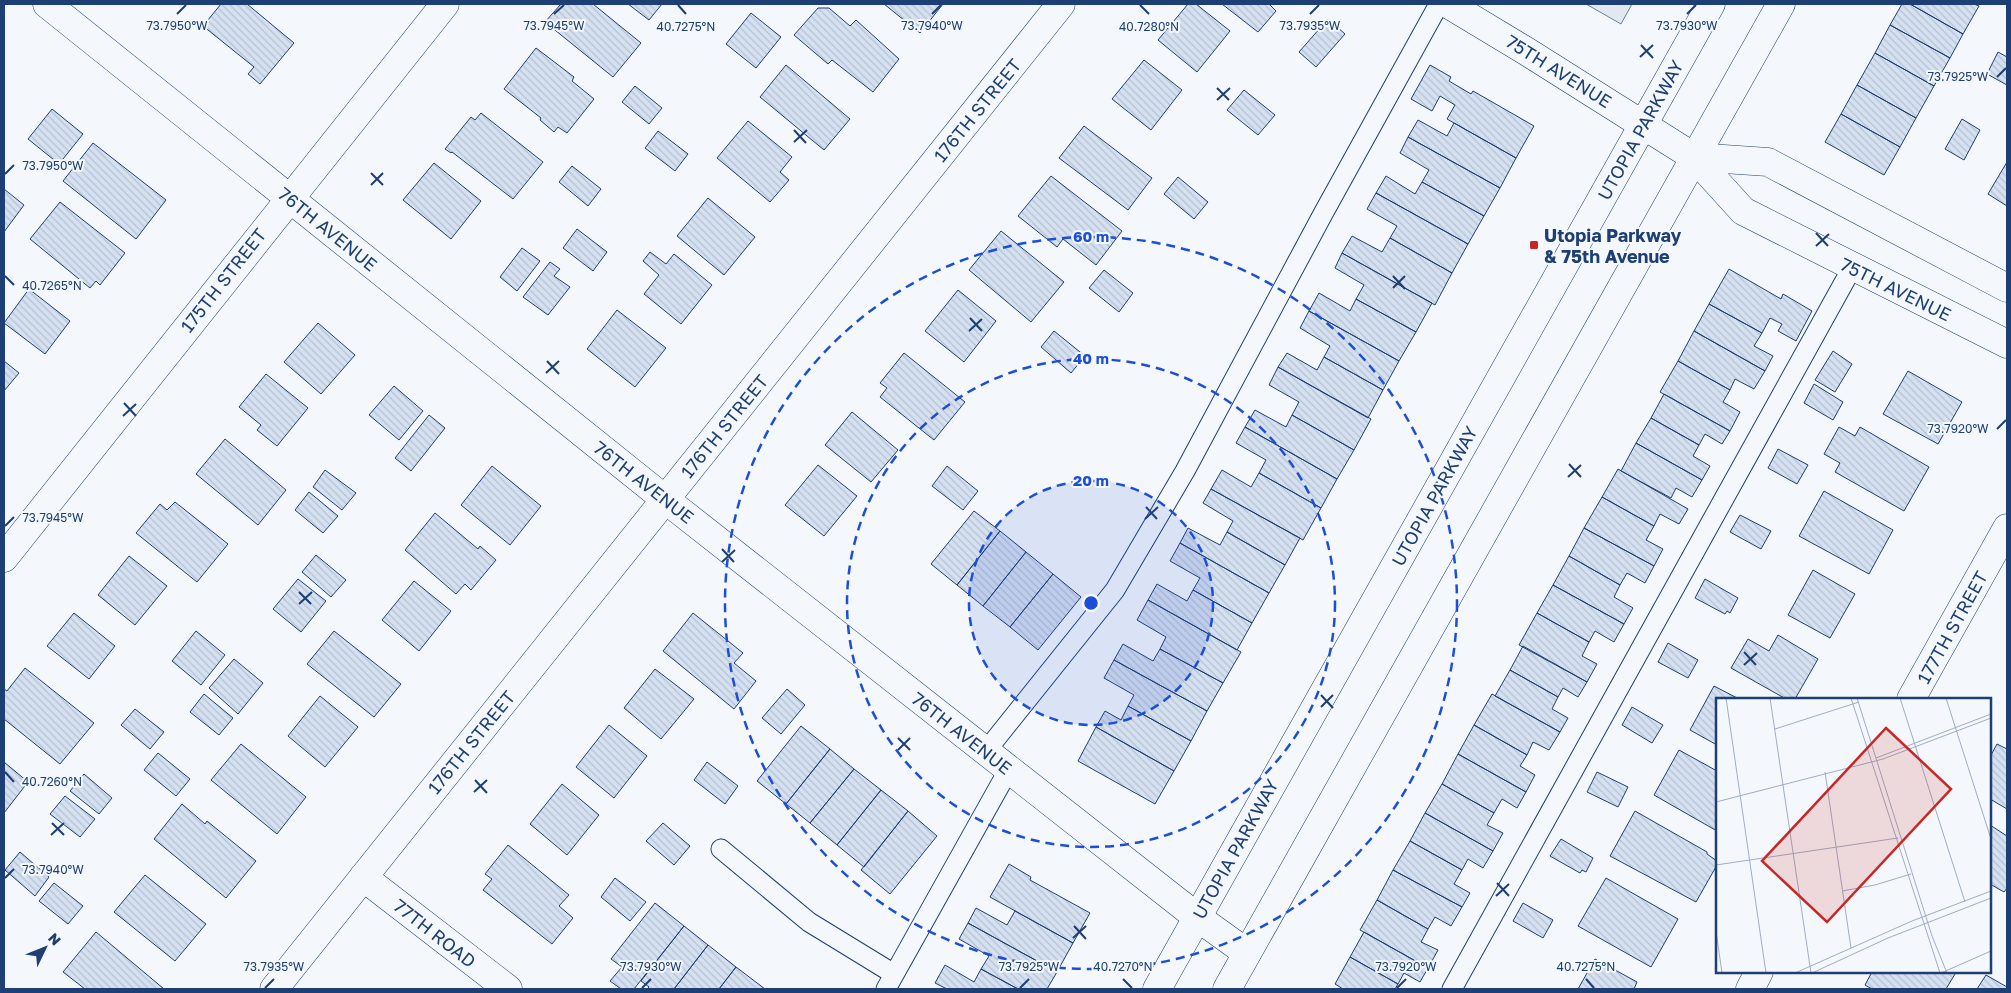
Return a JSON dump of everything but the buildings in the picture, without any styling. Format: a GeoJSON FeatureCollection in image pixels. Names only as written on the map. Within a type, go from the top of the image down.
{"type":"FeatureCollection","features":[{"type":"Feature","properties":{"kind":"street","name":"76TH AVENUE"},"geometry":{"type":"LineString","coordinates":[[47,4],[666,500],[1197,917],[1247,953]]}},
{"type":"Feature","properties":{"kind":"street","name":"175TH STREET"},"geometry":{"type":"LineString","coordinates":[[4,558],[445,4]]}},
{"type":"Feature","properties":{"kind":"street","name":"176TH STREET"},"geometry":{"type":"LineString","coordinates":[[274,989],[1061,4]]}},
{"type":"Feature","properties":{"kind":"street","name":"75TH AVENUE"},"geometry":{"type":"LineString","coordinates":[[1448,4],[1694,158],[1743,211],[1852,268],[2007,344]]}},
{"type":"Feature","properties":{"kind":"street","name":"UTOPIA PARKWAY"},"geometry":{"type":"LineString","coordinates":[[1157,989],[1711,4]]}},
{"type":"Feature","properties":{"kind":"street"},"geometry":{"type":"LineString","coordinates":[[1227,989],[1781,4]]}},
{"type":"Feature","properties":{"kind":"street"},"geometry":{"type":"LineString","coordinates":[[1694,158],[1768,162],[2007,288]]}},
{"type":"Feature","properties":{"kind":"street","name":"177TH STREET"},"geometry":{"type":"LineString","coordinates":[[1913,698],[2007,528]]}},
{"type":"Feature","properties":{"kind":"street","name":"77TH ROAD"},"geometry":{"type":"LineString","coordinates":[[363,876],[508,989]]}},
{"type":"Feature","properties":{"kind":"street"},"geometry":{"type":"LineString","coordinates":[[1750,989],[1758,973]]}},
{"type":"Feature","properties":{"kind":"lane"},"geometry":{"type":"LineString","coordinates":[[986,751],[1116,590],[1185,471],[1319,220],[1439,4]]}},
{"type":"Feature","properties":{"kind":"lane"},"geometry":{"type":"LineString","coordinates":[[1452,989],[1852,268]]}},
{"type":"Feature","properties":{"kind":"lane"},"geometry":{"type":"LineString","coordinates":[[721,849],[809,922],[843,944],[890,982],[1009,769]]}},
{"type":"Feature","properties":{"kind":"shaded area"},"geometry":{"type":"Polygon","coordinates":[[[1586,4],[1632,4],[1621,24],[1586,4]]]}},
{"type":"Feature","properties":{"kind":"place","name":"Utopia Parkway & 75th Avenue"},"geometry":{"type":"Point","coordinates":[1534,245]}}]}
